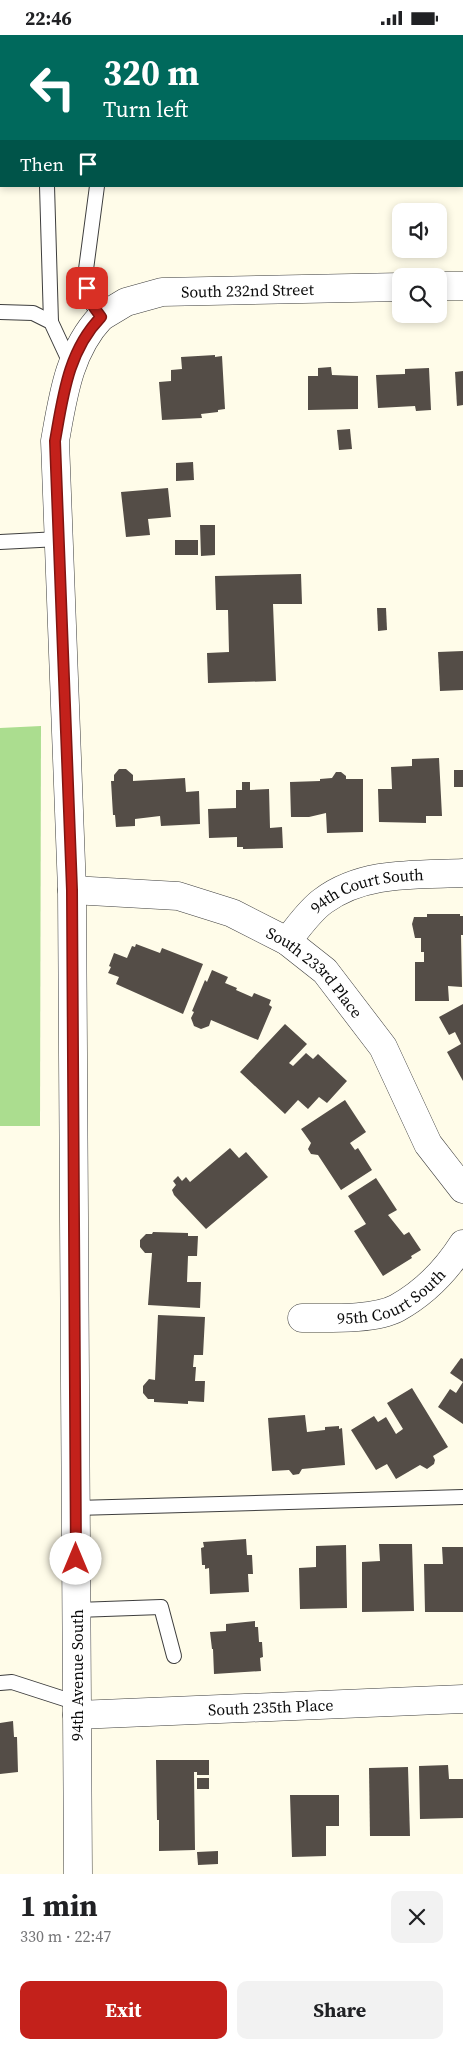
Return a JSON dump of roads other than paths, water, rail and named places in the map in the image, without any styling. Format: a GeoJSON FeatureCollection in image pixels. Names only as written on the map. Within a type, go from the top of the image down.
{"type":"FeatureCollection","features":[{"type":"Feature","properties":{"kind":"street"},"geometry":{"type":"LineString","coordinates":[[447,286],[463,285]]}},
{"type":"Feature","properties":{"kind":"street","name":"South 232nd Street"},"geometry":{"type":"LineString","coordinates":[[101,317],[126,302],[162,293],[392,287]]}},
{"type":"Feature","properties":{"kind":"street","name":"94th Avenue South"},"geometry":{"type":"LineString","coordinates":[[78,1874],[72,890],[55,441],[66,380],[89,330],[101,317]]}},
{"type":"Feature","properties":{"kind":"street","name":"94th Court South"},"geometry":{"type":"LineString","coordinates":[[287,941],[322,902],[351,884],[385,877],[463,873]]}},
{"type":"Feature","properties":{"kind":"street","name":"South 233rd Place"},"geometry":{"type":"LineString","coordinates":[[72,890],[178,896],[232,913],[287,941],[325,971],[383,1047],[428,1144],[463,1189]]}},
{"type":"Feature","properties":{"kind":"street","name":"95th Court South"},"geometry":{"type":"LineString","coordinates":[[302,1318],[350,1318],[396,1309],[426,1287],[450,1265],[463,1244]]}},
{"type":"Feature","properties":{"kind":"street","name":"South 235th Place"},"geometry":{"type":"LineString","coordinates":[[77,1709],[463,1699]]}},
{"type":"Feature","properties":{"kind":"lane"},"geometry":{"type":"LineString","coordinates":[[48,187],[51,321],[72,366]]}},
{"type":"Feature","properties":{"kind":"lane"},"geometry":{"type":"LineString","coordinates":[[97,187],[85,277],[88,299],[101,317]]}},
{"type":"Feature","properties":{"kind":"lane"},"geometry":{"type":"LineString","coordinates":[[0,312],[33,313],[51,321]]}},
{"type":"Feature","properties":{"kind":"lane"},"geometry":{"type":"LineString","coordinates":[[0,542],[58,539]]}},
{"type":"Feature","properties":{"kind":"lane"},"geometry":{"type":"LineString","coordinates":[[76,1507],[463,1497]]}},
{"type":"Feature","properties":{"kind":"lane"},"geometry":{"type":"LineString","coordinates":[[77,1609],[161,1607],[174,1656]]}},
{"type":"Feature","properties":{"kind":"lane"},"geometry":{"type":"LineString","coordinates":[[0,1683],[12,1682],[77,1709]]}}]}
